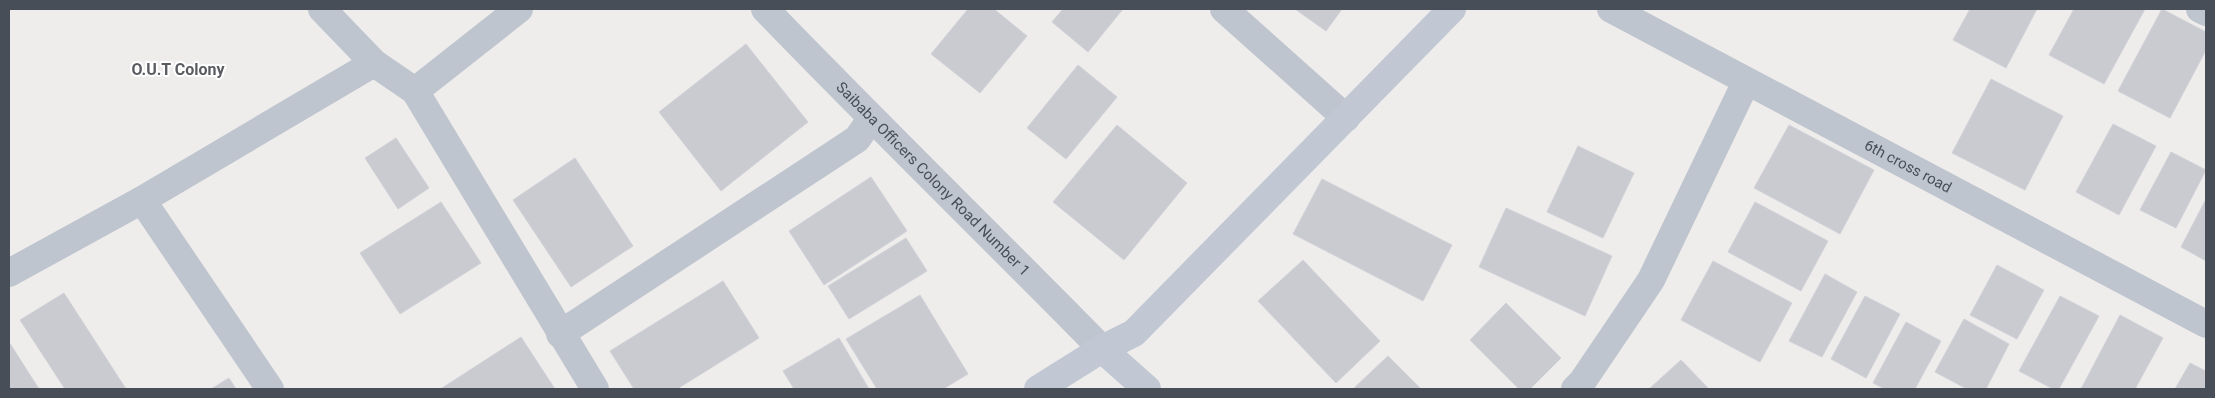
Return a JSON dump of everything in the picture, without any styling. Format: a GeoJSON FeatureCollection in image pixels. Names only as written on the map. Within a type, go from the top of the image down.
{"type":"FeatureCollection","features":[{"type":"Feature","properties":{"kind":"street"},"geometry":{"type":"LineString","coordinates":[[322,9],[374,63],[415,91],[560,334],[595,389]]}},
{"type":"Feature","properties":{"kind":"street"},"geometry":{"type":"LineString","coordinates":[[415,91],[518,9]]}},
{"type":"Feature","properties":{"kind":"street","name":"Saibaba Officers Colony Road Number 1"},"geometry":{"type":"LineString","coordinates":[[765,9],[871,119],[1003,248],[1102,349]]}},
{"type":"Feature","properties":{"kind":"street"},"geometry":{"type":"LineString","coordinates":[[1224,9],[1346,118]]}},
{"type":"Feature","properties":{"kind":"street"},"geometry":{"type":"LineString","coordinates":[[1038,389],[1102,349],[1134,333],[1452,9]]}},
{"type":"Feature","properties":{"kind":"street","name":"6th cross road"},"geometry":{"type":"LineString","coordinates":[[1611,9],[2206,324]]}},
{"type":"Feature","properties":{"kind":"street"},"geometry":{"type":"LineString","coordinates":[[2200,9],[2206,12]]}},
{"type":"Feature","properties":{"kind":"street"},"geometry":{"type":"LineString","coordinates":[[9,273],[142,200],[374,63]]}},
{"type":"Feature","properties":{"kind":"street"},"geometry":{"type":"LineString","coordinates":[[1574,389],[1582,382],[1651,280],[1746,82]]}},
{"type":"Feature","properties":{"kind":"street"},"geometry":{"type":"LineString","coordinates":[[560,334],[857,140],[871,119]]}},
{"type":"Feature","properties":{"kind":"street"},"geometry":{"type":"LineString","coordinates":[[142,200],[270,389]]}},
{"type":"Feature","properties":{"kind":"street"},"geometry":{"type":"LineString","coordinates":[[1102,349],[1147,389]]}},
{"type":"Feature","properties":{"kind":"building"},"geometry":{"type":"Polygon","coordinates":[[[968,9],[994,9],[1027,36],[980,93],[931,54],[968,9]]]}},
{"type":"Feature","properties":{"kind":"building"},"geometry":{"type":"Polygon","coordinates":[[[1063,9],[1123,9],[1088,52],[1052,22],[1063,9]]]}},
{"type":"Feature","properties":{"kind":"building"},"geometry":{"type":"Polygon","coordinates":[[[1295,9],[1342,9],[1326,31],[1295,9]]]}},
{"type":"Feature","properties":{"kind":"building"},"geometry":{"type":"Polygon","coordinates":[[[1970,9],[2037,9],[2006,68],[1953,40],[1970,9]]]}},
{"type":"Feature","properties":{"kind":"building"},"geometry":{"type":"Polygon","coordinates":[[[2074,9],[2145,9],[2104,84],[2049,55],[2074,9]]]}},
{"type":"Feature","properties":{"kind":"building"},"geometry":{"type":"Polygon","coordinates":[[[2162,9],[2206,32],[2206,50],[2170,118],[2118,91],[2162,9]]]}},
{"type":"Feature","properties":{"kind":"building"},"geometry":{"type":"Polygon","coordinates":[[[746,44],[808,122],[721,191],[659,112],[746,44]]]}},
{"type":"Feature","properties":{"kind":"building"},"geometry":{"type":"Polygon","coordinates":[[[1078,65],[1117,97],[1066,159],[1027,128],[1078,65]]]}},
{"type":"Feature","properties":{"kind":"building"},"geometry":{"type":"Polygon","coordinates":[[[1991,79],[2063,116],[2025,190],[1952,153],[1991,79]]]}},
{"type":"Feature","properties":{"kind":"building"},"geometry":{"type":"Polygon","coordinates":[[[2113,124],[2156,146],[2119,215],[2076,192],[2113,124]]]}},
{"type":"Feature","properties":{"kind":"building"},"geometry":{"type":"Polygon","coordinates":[[[1117,125],[1187,183],[1124,260],[1053,202],[1117,125]]]}},
{"type":"Feature","properties":{"kind":"building"},"geometry":{"type":"Polygon","coordinates":[[[1789,125],[1874,170],[1840,234],[1754,188],[1789,125]]]}},
{"type":"Feature","properties":{"kind":"building"},"geometry":{"type":"Polygon","coordinates":[[[396,138],[429,188],[398,209],[365,158],[396,138]]]}},
{"type":"Feature","properties":{"kind":"building"},"geometry":{"type":"Polygon","coordinates":[[[1578,146],[1634,173],[1603,238],[1547,212],[1578,146]]]}},
{"type":"Feature","properties":{"kind":"building"},"geometry":{"type":"Polygon","coordinates":[[[2171,152],[2206,170],[2176,228],[2140,210],[2171,152]]]}},
{"type":"Feature","properties":{"kind":"building"},"geometry":{"type":"Polygon","coordinates":[[[575,158],[633,246],[571,287],[513,200],[575,158]]]}},
{"type":"Feature","properties":{"kind":"building"},"geometry":{"type":"Polygon","coordinates":[[[871,177],[907,231],[824,285],[789,231],[871,177]]]}},
{"type":"Feature","properties":{"kind":"building"},"geometry":{"type":"Polygon","coordinates":[[[1322,179],[1452,245],[1423,301],[1293,234],[1322,179]]]}},
{"type":"Feature","properties":{"kind":"building"},"geometry":{"type":"Polygon","coordinates":[[[2206,199],[2206,261],[2181,247],[2206,199]]]}},
{"type":"Feature","properties":{"kind":"building"},"geometry":{"type":"Polygon","coordinates":[[[441,202],[481,263],[400,314],[360,253],[441,202]]]}},
{"type":"Feature","properties":{"kind":"building"},"geometry":{"type":"Polygon","coordinates":[[[1755,202],[1828,241],[1801,291],[1728,252],[1755,202]]]}},
{"type":"Feature","properties":{"kind":"building"},"geometry":{"type":"Polygon","coordinates":[[[1506,208],[1612,256],[1585,316],[1479,267],[1506,208]]]}},
{"type":"Feature","properties":{"kind":"building"},"geometry":{"type":"Polygon","coordinates":[[[906,238],[927,271],[849,319],[828,286],[906,238]]]}},
{"type":"Feature","properties":{"kind":"building"},"geometry":{"type":"Polygon","coordinates":[[[1303,260],[1380,341],[1336,383],[1258,301],[1303,260]]]}},
{"type":"Feature","properties":{"kind":"building"},"geometry":{"type":"Polygon","coordinates":[[[1713,261],[1792,303],[1760,362],[1681,320],[1713,261]]]}},
{"type":"Feature","properties":{"kind":"building"},"geometry":{"type":"Polygon","coordinates":[[[1997,265],[2044,290],[2017,339],[1970,315],[1997,265]]]}},
{"type":"Feature","properties":{"kind":"building"},"geometry":{"type":"Polygon","coordinates":[[[1825,274],[1857,292],[1822,357],[1789,341],[1825,274]]]}},
{"type":"Feature","properties":{"kind":"building"},"geometry":{"type":"Polygon","coordinates":[[[723,281],[759,338],[677,389],[634,389],[610,351],[723,281]]]}},
{"type":"Feature","properties":{"kind":"building"},"geometry":{"type":"Polygon","coordinates":[[[64,293],[126,389],[65,389],[20,320],[64,293]]]}},
{"type":"Feature","properties":{"kind":"building"},"geometry":{"type":"Polygon","coordinates":[[[920,295],[968,374],[943,389],[877,389],[846,339],[920,295]]]}},
{"type":"Feature","properties":{"kind":"building"},"geometry":{"type":"Polygon","coordinates":[[[1865,296],[1900,314],[1866,378],[1831,359],[1865,296]]]}},
{"type":"Feature","properties":{"kind":"building"},"geometry":{"type":"Polygon","coordinates":[[[2060,296],[2099,316],[2059,389],[2053,389],[2019,371],[2060,296]]]}},
{"type":"Feature","properties":{"kind":"building"},"geometry":{"type":"Polygon","coordinates":[[[1506,303],[1561,358],[1530,389],[1519,389],[1470,340],[1506,303]]]}},
{"type":"Feature","properties":{"kind":"building"},"geometry":{"type":"Polygon","coordinates":[[[2120,315],[2163,338],[2135,389],[2081,389],[2120,315]]]}},
{"type":"Feature","properties":{"kind":"building"},"geometry":{"type":"Polygon","coordinates":[[[1964,319],[2009,344],[1986,389],[1967,389],[1935,372],[1964,319]]]}},
{"type":"Feature","properties":{"kind":"building"},"geometry":{"type":"Polygon","coordinates":[[[1906,322],[1941,341],[1915,389],[1885,389],[1873,383],[1906,322]]]}},
{"type":"Feature","properties":{"kind":"building"},"geometry":{"type":"Polygon","coordinates":[[[521,337],[555,389],[442,388],[521,337]]]}},
{"type":"Feature","properties":{"kind":"building"},"geometry":{"type":"Polygon","coordinates":[[[839,338],[869,389],[794,389],[783,371],[839,338]]]}},
{"type":"Feature","properties":{"kind":"building"},"geometry":{"type":"Polygon","coordinates":[[[9,342],[39,389],[9,389],[9,342]]]}},
{"type":"Feature","properties":{"kind":"building"},"geometry":{"type":"Polygon","coordinates":[[[1388,356],[1421,389],[1353,389],[1388,356]]]}},
{"type":"Feature","properties":{"kind":"building"},"geometry":{"type":"Polygon","coordinates":[[[1681,360],[1709,389],[1649,389],[1681,360]]]}},
{"type":"Feature","properties":{"kind":"building"},"geometry":{"type":"Polygon","coordinates":[[[2190,363],[2206,371],[2206,389],[2175,389],[2190,363]]]}},
{"type":"Feature","properties":{"kind":"building"},"geometry":{"type":"Polygon","coordinates":[[[229,378],[236,389],[211,389],[229,378]]]}},
{"type":"Feature","properties":{"kind":"district","name":"O.U.T Colony"},"geometry":{"type":"Point","coordinates":[178,69]}}]}
